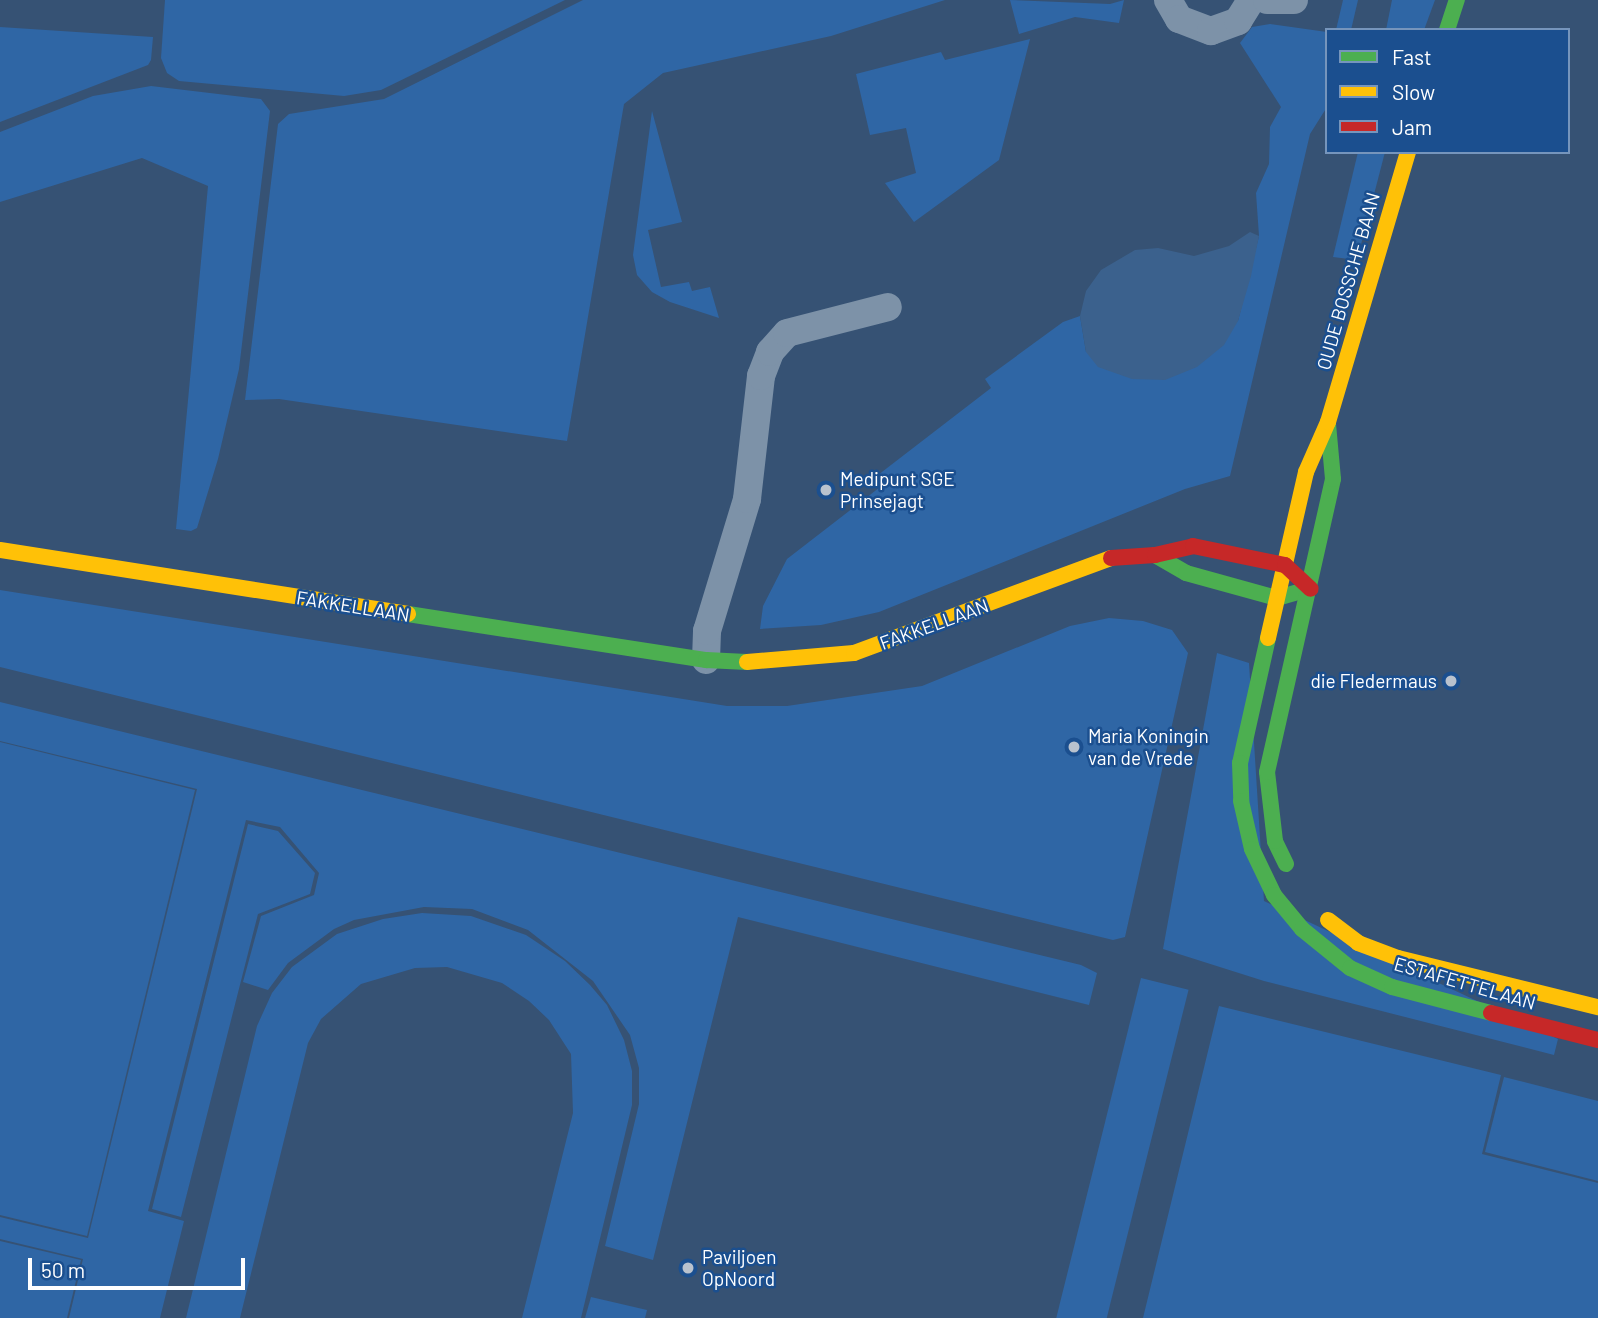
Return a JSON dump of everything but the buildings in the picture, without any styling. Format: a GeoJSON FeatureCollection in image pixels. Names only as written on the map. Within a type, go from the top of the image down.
{"type":"FeatureCollection","features":[{"type":"Feature","properties":{"kind":"street"},"geometry":{"type":"LineString","coordinates":[[1168,0],[1180,19],[1211,31],[1238,20],[1251,0]]}},
{"type":"Feature","properties":{"kind":"street"},"geometry":{"type":"LineString","coordinates":[[1267,0],[1294,0]]}},
{"type":"Feature","properties":{"kind":"street"},"geometry":{"type":"LineString","coordinates":[[1448,28],[1457,0]]}},
{"type":"Feature","properties":{"kind":"street","name":"OUDE BOSSCHE BAAN"},"geometry":{"type":"LineString","coordinates":[[1285,565],[1306,472],[1328,422],[1407,154]]}},
{"type":"Feature","properties":{"kind":"street"},"geometry":{"type":"LineString","coordinates":[[706,660],[707,632],[747,499],[761,376],[770,352],[787,333],[888,307]]}},
{"type":"Feature","properties":{"kind":"street","name":"OUDE BOSSCHE BAAN"},"geometry":{"type":"LineString","coordinates":[[1311,589],[1334,479],[1328,422]]}},
{"type":"Feature","properties":{"kind":"street","name":"FAKKELLAAN"},"geometry":{"type":"LineString","coordinates":[[0,550],[706,660],[763,663],[853,653],[1108,558],[1155,555],[1193,546],[1285,565]]}},
{"type":"Feature","properties":{"kind":"street"},"geometry":{"type":"LineString","coordinates":[[1155,555],[1186,573],[1277,598],[1311,589]]}},
{"type":"Feature","properties":{"kind":"street"},"geometry":{"type":"LineString","coordinates":[[1285,565],[1311,589]]}},
{"type":"Feature","properties":{"kind":"street","name":"ESTAFETTELAAN"},"geometry":{"type":"LineString","coordinates":[[1285,565],[1240,764],[1241,801],[1252,849],[1274,895],[1302,929],[1350,968],[1392,987],[1598,1041]]}},
{"type":"Feature","properties":{"kind":"street"},"geometry":{"type":"LineString","coordinates":[[1293,879],[1275,841],[1267,772],[1311,589]]}},
{"type":"Feature","properties":{"kind":"street","name":"ESTAFETTELAAN"},"geometry":{"type":"LineString","coordinates":[[1315,911],[1358,943],[1398,958],[1598,1007]]}},
{"type":"Feature","properties":{"kind":"shaded area"},"geometry":{"type":"Polygon","coordinates":[[[165,0],[565,0],[381,90],[344,96],[179,81],[167,73],[161,58],[165,0]]]}},
{"type":"Feature","properties":{"kind":"shaded area"},"geometry":{"type":"Polygon","coordinates":[[[583,0],[945,0],[831,36],[663,73],[624,104],[567,441],[279,399],[245,400],[278,124],[289,114],[384,99],[583,0]]]}},
{"type":"Feature","properties":{"kind":"shaded area"},"geometry":{"type":"Polygon","coordinates":[[[1010,0],[1110,4],[1124,0],[1119,23],[1075,17],[1019,34],[1010,0]]]}},
{"type":"Feature","properties":{"kind":"shaded area"},"geometry":{"type":"Polygon","coordinates":[[[1343,0],[1358,0],[1351,28],[1336,28],[1343,0]]]}},
{"type":"Feature","properties":{"kind":"shaded area"},"geometry":{"type":"Polygon","coordinates":[[[1392,0],[1435,0],[1425,28],[1386,28],[1392,0]]]}},
{"type":"Feature","properties":{"kind":"shaded area"},"geometry":{"type":"Polygon","coordinates":[[[1270,24],[1325,32],[1325,110],[1310,134],[1230,476],[1185,489],[879,612],[821,625],[760,629],[763,606],[787,559],[884,484],[878,475],[991,388],[985,379],[1063,322],[1080,316],[1086,352],[1238,321],[1259,236],[1256,193],[1269,164],[1270,127],[1281,107],[1240,43],[1252,27],[1270,24]]]}},
{"type":"Feature","properties":{"kind":"shaded area"},"geometry":{"type":"Polygon","coordinates":[[[0,27],[153,37],[151,60],[148,65],[0,122],[0,27]]]}},
{"type":"Feature","properties":{"kind":"shaded area"},"geometry":{"type":"Polygon","coordinates":[[[1030,39],[999,160],[914,222],[885,183],[916,173],[906,128],[870,135],[856,74],[941,52],[945,60],[1030,39]]]}},
{"type":"Feature","properties":{"kind":"shaded area"},"geometry":{"type":"Polygon","coordinates":[[[151,86],[261,99],[270,111],[239,369],[218,459],[197,528],[191,531],[176,529],[208,186],[142,158],[0,202],[0,132],[93,96],[151,86]]]}},
{"type":"Feature","properties":{"kind":"shaded area"},"geometry":{"type":"Polygon","coordinates":[[[652,111],[682,222],[648,230],[661,287],[689,282],[692,291],[710,287],[719,318],[670,302],[652,292],[637,275],[633,255],[652,111]]]}},
{"type":"Feature","properties":{"kind":"shaded area"},"geometry":{"type":"Polygon","coordinates":[[[1358,154],[1384,154],[1357,260],[1333,257],[1358,154]]]}},
{"type":"Feature","properties":{"kind":"shaded area"},"geometry":{"type":"Polygon","coordinates":[[[1250,232],[1259,236],[1251,276],[1238,321],[1224,345],[1197,367],[1165,380],[1132,379],[1098,367],[1086,352],[1080,316],[1086,291],[1101,270],[1135,250],[1158,248],[1194,256],[1229,246],[1250,232]]]}},
{"type":"Feature","properties":{"kind":"shaded area"},"geometry":{"type":"Polygon","coordinates":[[[0,590],[727,706],[787,706],[922,686],[1070,626],[1109,618],[1143,621],[1172,630],[1188,653],[1125,937],[1113,940],[0,667],[0,590]]]}},
{"type":"Feature","properties":{"kind":"shaded area"},"geometry":{"type":"Polygon","coordinates":[[[1217,653],[1249,663],[1264,901],[1558,1039],[1554,1055],[1264,981],[1163,949],[1217,653]]]}},
{"type":"Feature","properties":{"kind":"shaded area"},"geometry":{"type":"Polygon","coordinates":[[[0,702],[1081,965],[1097,973],[1089,1005],[738,917],[653,1260],[605,1246],[639,1104],[639,1068],[630,1035],[593,981],[528,930],[472,909],[424,907],[354,920],[334,929],[288,963],[268,990],[243,982],[261,916],[314,895],[319,873],[280,827],[246,820],[148,1211],[184,1221],[160,1318],[69,1318],[83,1259],[0,1239],[0,1217],[88,1238],[197,789],[0,741],[0,702]]]}},
{"type":"Feature","properties":{"kind":"shaded area"},"geometry":{"type":"Polygon","coordinates":[[[0,742],[195,790],[87,1236],[0,1215],[0,742]]]}},
{"type":"Feature","properties":{"kind":"shaded area"},"geometry":{"type":"Polygon","coordinates":[[[248,824],[278,831],[315,873],[310,894],[258,914],[181,1217],[152,1209],[248,824]]]}},
{"type":"Feature","properties":{"kind":"shaded area"},"geometry":{"type":"Polygon","coordinates":[[[422,913],[471,916],[526,935],[565,961],[590,985],[607,1005],[624,1040],[632,1071],[632,1105],[581,1318],[522,1318],[573,1113],[571,1054],[549,1020],[529,1001],[502,983],[447,967],[415,968],[361,984],[321,1019],[308,1043],[240,1318],[186,1318],[257,1026],[272,993],[292,967],[337,934],[383,919],[422,913]]]}},
{"type":"Feature","properties":{"kind":"shaded area"},"geometry":{"type":"Polygon","coordinates":[[[1141,978],[1189,990],[1107,1318],[1056,1318],[1141,978]]]}},
{"type":"Feature","properties":{"kind":"shaded area"},"geometry":{"type":"Polygon","coordinates":[[[1219,1006],[1501,1075],[1482,1154],[1598,1183],[1598,1318],[1143,1318],[1219,1006]]]}},
{"type":"Feature","properties":{"kind":"shaded area"},"geometry":{"type":"Polygon","coordinates":[[[1504,1077],[1598,1101],[1598,1181],[1485,1152],[1504,1077]]]}},
{"type":"Feature","properties":{"kind":"shaded area"},"geometry":{"type":"Polygon","coordinates":[[[0,1241],[81,1260],[67,1318],[0,1318],[0,1241]]]}},
{"type":"Feature","properties":{"kind":"shaded area"},"geometry":{"type":"Polygon","coordinates":[[[591,1297],[647,1310],[645,1318],[585,1318],[591,1297]]]}},
{"type":"Feature","properties":{"kind":"traffic: fast"},"geometry":{"type":"LineString","coordinates":[[1448,28],[1457,0]]}},
{"type":"Feature","properties":{"kind":"traffic: fast"},"geometry":{"type":"LineString","coordinates":[[1286,864],[1275,841],[1267,772],[1333,479],[1328,424]]}},
{"type":"Feature","properties":{"kind":"traffic: fast"},"geometry":{"type":"LineString","coordinates":[[1155,555],[1186,573],[1277,598],[1302,591]]}},
{"type":"Feature","properties":{"kind":"traffic: fast"},"geometry":{"type":"LineString","coordinates":[[408,614],[706,660],[747,662]]}},
{"type":"Feature","properties":{"kind":"traffic: fast"},"geometry":{"type":"LineString","coordinates":[[1268,638],[1240,763],[1241,801],[1252,849],[1274,895],[1302,929],[1350,968],[1392,987],[1491,1013]]}},
{"type":"Feature","properties":{"kind":"traffic: slow"},"geometry":{"type":"LineString","coordinates":[[1268,638],[1306,472],[1328,422],[1407,154]]}},
{"type":"Feature","properties":{"kind":"traffic: slow"},"geometry":{"type":"LineString","coordinates":[[0,550],[408,614]]}},
{"type":"Feature","properties":{"kind":"traffic: slow"},"geometry":{"type":"LineString","coordinates":[[747,662],[854,653],[1111,558]]}},
{"type":"Feature","properties":{"kind":"traffic: slow"},"geometry":{"type":"LineString","coordinates":[[1328,920],[1358,943],[1398,958],[1598,1007]]}},
{"type":"Feature","properties":{"kind":"traffic: jam"},"geometry":{"type":"LineString","coordinates":[[1111,558],[1155,555],[1193,546],[1285,565],[1311,589]]}},
{"type":"Feature","properties":{"kind":"traffic: jam"},"geometry":{"type":"LineString","coordinates":[[1491,1013],[1598,1040]]}},
{"type":"Feature","properties":{"kind":"place","name":"Medipunt SGE Prinsejagt"},"geometry":{"type":"Point","coordinates":[826,490]}},
{"type":"Feature","properties":{"kind":"place","name":"die Fledermaus"},"geometry":{"type":"Point","coordinates":[1451,681]}},
{"type":"Feature","properties":{"kind":"place","name":"Maria Koningin van de Vrede"},"geometry":{"type":"Point","coordinates":[1074,747]}},
{"type":"Feature","properties":{"kind":"place","name":"Paviljoen OpNoord"},"geometry":{"type":"Point","coordinates":[688,1268]}}]}
